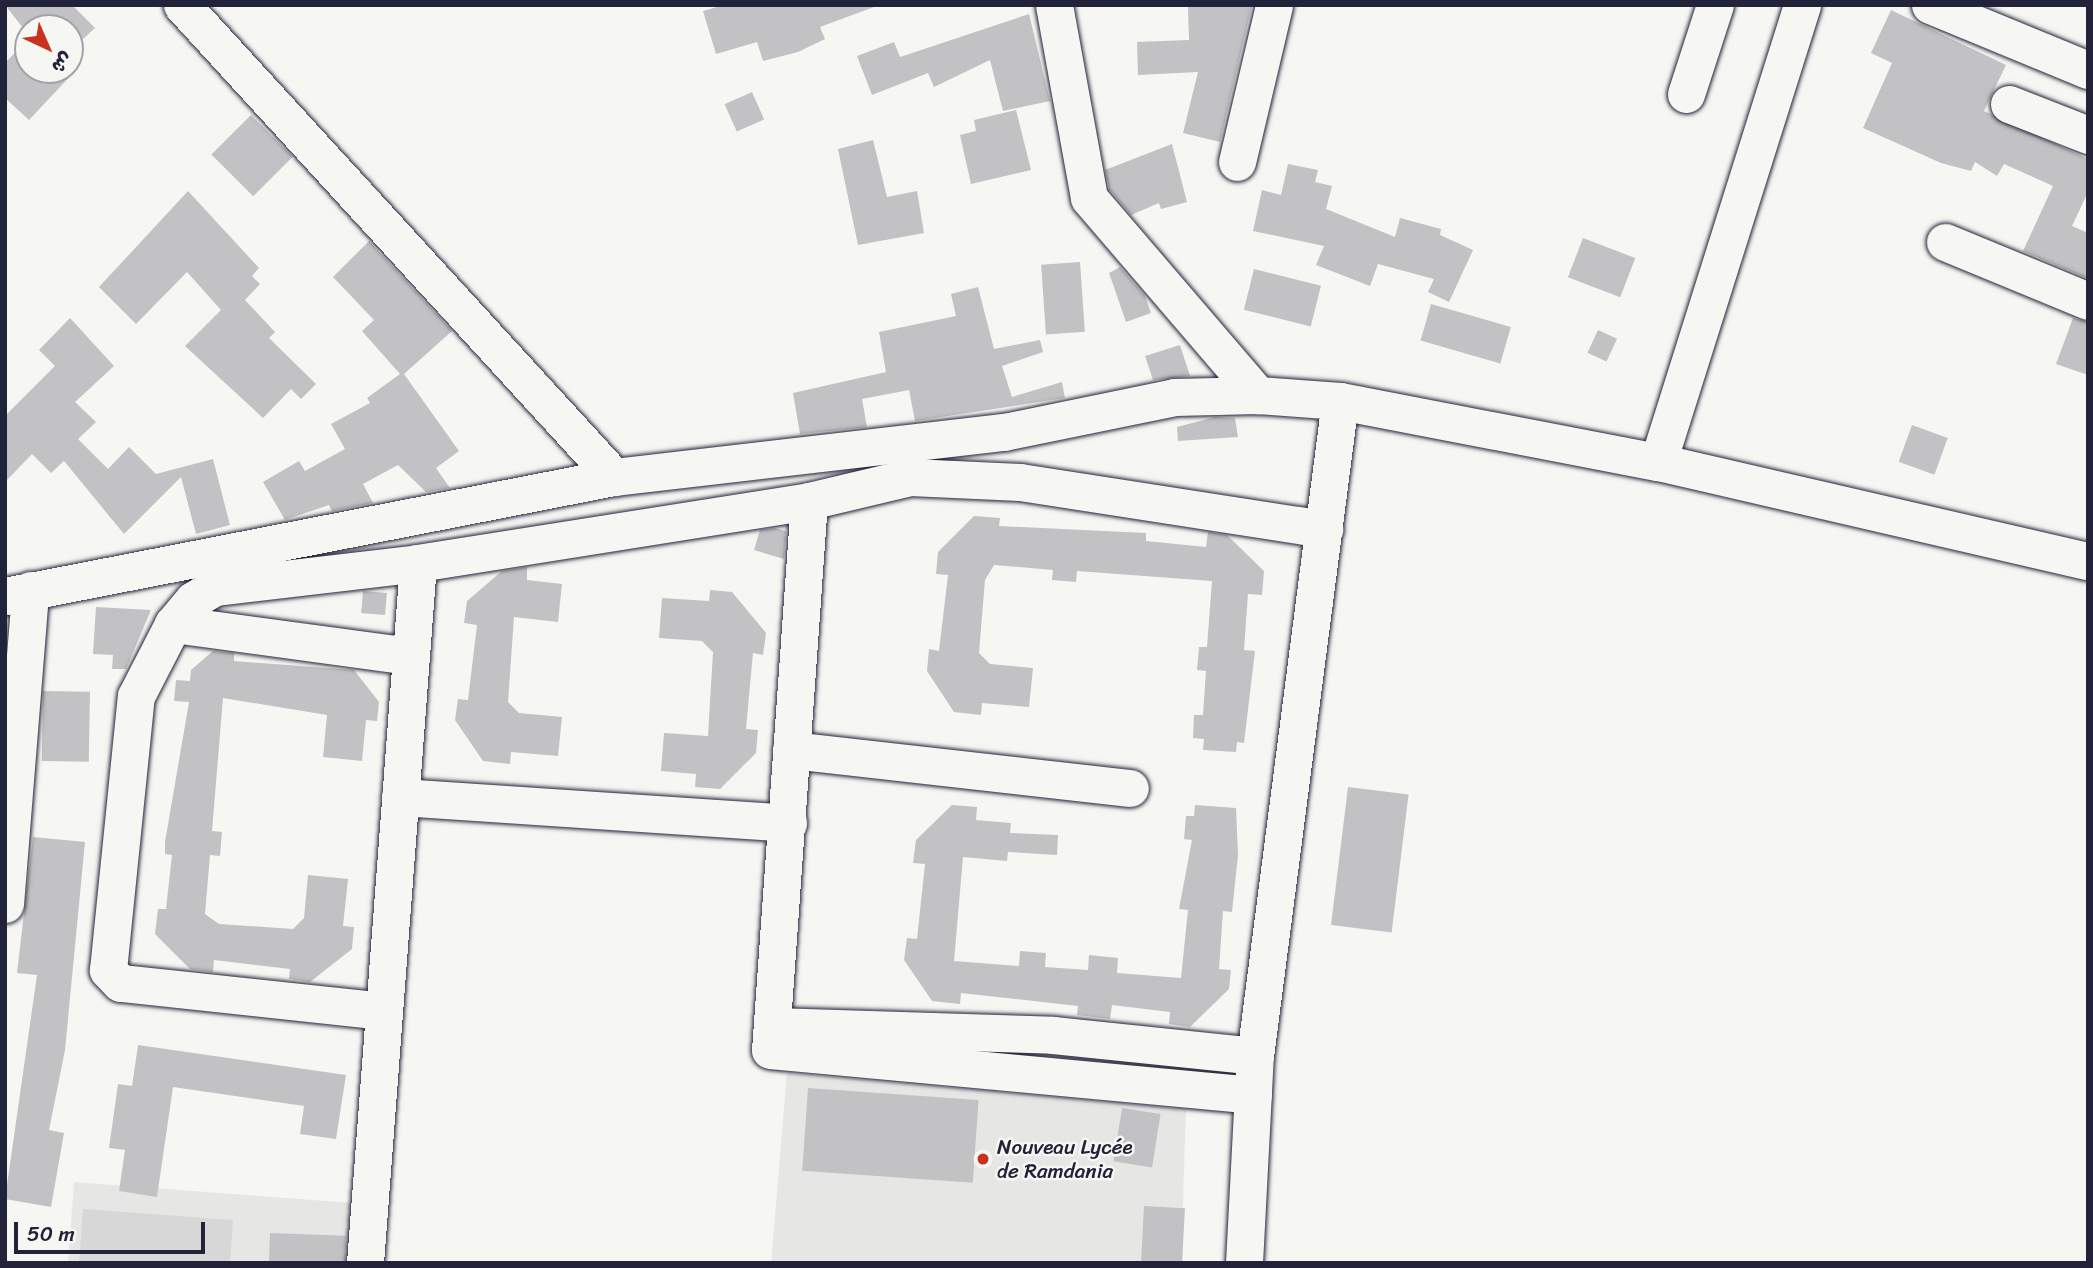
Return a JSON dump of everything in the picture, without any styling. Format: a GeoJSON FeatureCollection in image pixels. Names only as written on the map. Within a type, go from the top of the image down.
{"type":"FeatureCollection","features":[{"type":"Feature","properties":{"kind":"street"},"geometry":{"type":"LineString","coordinates":[[182,5],[614,477]]}},
{"type":"Feature","properties":{"kind":"street"},"geometry":{"type":"LineString","coordinates":[[1055,5],[1089,198],[1258,395]]}},
{"type":"Feature","properties":{"kind":"street"},"geometry":{"type":"LineString","coordinates":[[1237,162],[1274,5]]}},
{"type":"Feature","properties":{"kind":"street"},"geometry":{"type":"LineString","coordinates":[[1686,94],[1715,5]]}},
{"type":"Feature","properties":{"kind":"street"},"geometry":{"type":"LineString","coordinates":[[1657,462],[1802,5]]}},
{"type":"Feature","properties":{"kind":"street"},"geometry":{"type":"LineString","coordinates":[[1930,5],[2088,70]]}},
{"type":"Feature","properties":{"kind":"street"},"geometry":{"type":"LineString","coordinates":[[2009,104],[2088,135]]}},
{"type":"Feature","properties":{"kind":"street"},"geometry":{"type":"LineString","coordinates":[[1945,242],[2088,301]]}},
{"type":"Feature","properties":{"kind":"street"},"geometry":{"type":"LineString","coordinates":[[5,904],[18,593],[614,477],[1004,432],[1174,397],[1258,395],[1340,401],[1657,462],[2088,561]]}},
{"type":"Feature","properties":{"kind":"street"},"geometry":{"type":"LineString","coordinates":[[1244,1263],[1255,1056],[1340,401]]}},
{"type":"Feature","properties":{"kind":"street"},"geometry":{"type":"LineString","coordinates":[[384,1011],[120,983],[108,970],[136,695],[173,624],[193,600],[215,587],[418,564],[809,500],[910,477],[1020,482],[1324,529]]}},
{"type":"Feature","properties":{"kind":"street"},"geometry":{"type":"LineString","coordinates":[[809,500],[773,1026],[768,1046],[781,1055],[1146,1080],[1253,1095]]}},
{"type":"Feature","properties":{"kind":"street"},"geometry":{"type":"LineString","coordinates":[[365,1263],[418,564]]}},
{"type":"Feature","properties":{"kind":"street"},"geometry":{"type":"LineString","coordinates":[[173,624],[411,656]]}},
{"type":"Feature","properties":{"kind":"street"},"geometry":{"type":"LineString","coordinates":[[791,750],[1129,788]]}},
{"type":"Feature","properties":{"kind":"street"},"geometry":{"type":"LineString","coordinates":[[400,797],[788,823]]}},
{"type":"Feature","properties":{"kind":"street"},"geometry":{"type":"LineString","coordinates":[[773,1026],[1053,1035],[1255,1056]]}},
{"type":"Feature","properties":{"kind":"shaded area","name":"Nouveau Lycée de Ramdania"},"geometry":{"type":"Polygon","coordinates":[[[787,1073],[1186,1109],[1181,1263],[771,1263],[787,1073]]]}},
{"type":"Feature","properties":{"kind":"shaded area"},"geometry":{"type":"Polygon","coordinates":[[[74,1182],[365,1204],[359,1263],[68,1263],[74,1182]]]}},
{"type":"Feature","properties":{"kind":"shaded area"},"geometry":{"type":"Polygon","coordinates":[[[83,1209],[233,1220],[230,1263],[79,1263],[83,1209]]]}},
{"type":"Feature","properties":{"kind":"building"},"geometry":{"type":"Polygon","coordinates":[[[5,5],[72,5],[81,14],[14,14],[14,16],[5,5]]]}},
{"type":"Feature","properties":{"kind":"building"},"geometry":{"type":"Polygon","coordinates":[[[724,5],[874,7],[820,27],[825,39],[798,52],[763,61],[757,42],[716,54],[703,11],[724,5]]]}},
{"type":"Feature","properties":{"kind":"building"},"geometry":{"type":"Polygon","coordinates":[[[1252,5],[1220,142],[1183,133],[1198,72],[1138,75],[1137,42],[1189,40],[1188,7],[1252,5]]]}},
{"type":"Feature","properties":{"kind":"building"},"geometry":{"type":"Polygon","coordinates":[[[1891,10],[2006,65],[1984,111],[2088,159],[2088,192],[2072,226],[2088,233],[2087,278],[2023,251],[2053,186],[2004,164],[1997,176],[1975,162],[1971,171],[1941,163],[1863,128],[1892,63],[1871,53],[1891,10]]]}},
{"type":"Feature","properties":{"kind":"building"},"geometry":{"type":"Polygon","coordinates":[[[1029,14],[1050,101],[1003,111],[990,60],[934,87],[928,73],[872,95],[857,56],[894,42],[900,57],[1029,14]]]}},
{"type":"Feature","properties":{"kind":"building"},"geometry":{"type":"Polygon","coordinates":[[[84,17],[95,28],[84,38],[84,17]]]}},
{"type":"Feature","properties":{"kind":"building"},"geometry":{"type":"Polygon","coordinates":[[[14,54],[14,84],[63,84],[29,120],[5,98],[5,63],[14,54]]]}},
{"type":"Feature","properties":{"kind":"building"},"geometry":{"type":"Polygon","coordinates":[[[752,92],[764,119],[737,132],[725,104],[752,92]]]}},
{"type":"Feature","properties":{"kind":"building"},"geometry":{"type":"Polygon","coordinates":[[[1016,110],[1031,170],[971,184],[960,135],[976,131],[974,120],[1016,110]]]}},
{"type":"Feature","properties":{"kind":"building"},"geometry":{"type":"Polygon","coordinates":[[[251,115],[293,157],[253,196],[211,155],[251,115]]]}},
{"type":"Feature","properties":{"kind":"building"},"geometry":{"type":"Polygon","coordinates":[[[873,140],[887,197],[917,191],[924,233],[858,245],[838,149],[873,140]]]}},
{"type":"Feature","properties":{"kind":"building"},"geometry":{"type":"Polygon","coordinates":[[[1172,144],[1187,202],[1161,209],[1159,203],[1131,215],[1109,189],[1105,170],[1172,144]]]}},
{"type":"Feature","properties":{"kind":"building"},"geometry":{"type":"Polygon","coordinates":[[[1288,164],[1318,170],[1315,182],[1332,186],[1326,209],[1395,237],[1400,218],[1441,229],[1440,235],[1473,250],[1449,302],[1428,292],[1434,279],[1378,264],[1370,286],[1316,265],[1324,246],[1253,231],[1262,190],[1281,195],[1288,164]]]}},
{"type":"Feature","properties":{"kind":"building"},"geometry":{"type":"Polygon","coordinates":[[[188,191],[259,268],[252,276],[260,284],[245,300],[275,332],[269,338],[316,384],[301,399],[291,389],[263,418],[185,346],[221,310],[187,272],[136,324],[99,287],[188,191]]]}},
{"type":"Feature","properties":{"kind":"building"},"geometry":{"type":"Polygon","coordinates":[[[1583,238],[1635,258],[1620,297],[1568,277],[1583,238]]]}},
{"type":"Feature","properties":{"kind":"building"},"geometry":{"type":"Polygon","coordinates":[[[369,241],[452,331],[404,374],[459,451],[436,468],[450,488],[426,492],[398,465],[363,484],[373,503],[332,511],[329,505],[285,520],[263,482],[299,461],[305,471],[345,449],[331,424],[370,403],[367,398],[400,374],[362,331],[374,320],[333,277],[369,241]]]}},
{"type":"Feature","properties":{"kind":"building"},"geometry":{"type":"Polygon","coordinates":[[[1080,262],[1085,332],[1046,335],[1041,265],[1080,262]]]}},
{"type":"Feature","properties":{"kind":"building"},"geometry":{"type":"Polygon","coordinates":[[[1120,267],[1145,296],[1151,313],[1126,322],[1109,273],[1120,267]]]}},
{"type":"Feature","properties":{"kind":"building"},"geometry":{"type":"Polygon","coordinates":[[[1254,269],[1321,286],[1311,326],[1244,310],[1254,269]]]}},
{"type":"Feature","properties":{"kind":"building"},"geometry":{"type":"Polygon","coordinates":[[[978,287],[994,349],[1040,340],[1043,352],[1002,366],[1012,397],[1062,382],[1065,398],[915,421],[909,390],[862,399],[867,427],[800,434],[793,393],[886,372],[879,332],[956,316],[951,294],[978,287]]]}},
{"type":"Feature","properties":{"kind":"building"},"geometry":{"type":"Polygon","coordinates":[[[1431,304],[1511,327],[1500,363],[1421,341],[1431,304]]]}},
{"type":"Feature","properties":{"kind":"building"},"geometry":{"type":"Polygon","coordinates":[[[70,318],[114,366],[75,402],[96,422],[78,439],[108,469],[129,447],[156,474],[213,459],[230,525],[196,534],[181,477],[124,534],[64,461],[51,473],[32,454],[5,482],[5,416],[55,366],[39,350],[70,318]]]}},
{"type":"Feature","properties":{"kind":"building"},"geometry":{"type":"Polygon","coordinates":[[[2073,318],[2088,322],[2088,375],[2056,364],[2073,318]]]}},
{"type":"Feature","properties":{"kind":"building"},"geometry":{"type":"Polygon","coordinates":[[[1598,330],[1617,339],[1606,362],[1587,353],[1598,330]]]}},
{"type":"Feature","properties":{"kind":"building"},"geometry":{"type":"Polygon","coordinates":[[[1180,345],[1190,376],[1153,380],[1145,356],[1180,345]]]}},
{"type":"Feature","properties":{"kind":"building"},"geometry":{"type":"Polygon","coordinates":[[[1215,417],[1235,418],[1238,437],[1178,441],[1177,427],[1215,417]]]}},
{"type":"Feature","properties":{"kind":"building"},"geometry":{"type":"Polygon","coordinates":[[[1912,425],[1948,438],[1934,475],[1899,462],[1912,425]]]}},
{"type":"Feature","properties":{"kind":"building"},"geometry":{"type":"Polygon","coordinates":[[[974,516],[1000,518],[999,526],[1146,533],[1146,541],[1206,547],[1208,532],[1227,535],[1264,571],[1262,595],[1248,594],[1244,650],[1255,651],[1244,743],[1237,742],[1236,752],[1203,750],[1204,739],[1193,738],[1194,715],[1203,715],[1206,671],[1197,670],[1199,647],[1207,647],[1212,581],[1077,571],[1076,582],[1052,580],[1053,570],[994,565],[985,580],[979,653],[990,664],[1033,668],[1029,707],[982,703],[981,715],[954,712],[927,671],[929,649],[939,651],[948,575],[936,574],[938,552],[974,516]]]}},
{"type":"Feature","properties":{"kind":"building"},"geometry":{"type":"Polygon","coordinates":[[[775,528],[786,531],[784,559],[754,550],[760,530],[775,528]]]}},
{"type":"Feature","properties":{"kind":"building"},"geometry":{"type":"Polygon","coordinates":[[[527,567],[527,580],[562,584],[558,622],[514,617],[508,702],[519,713],[562,717],[558,756],[511,752],[510,764],[483,761],[455,720],[458,699],[468,700],[477,625],[464,623],[467,601],[502,571],[527,567]]]}},
{"type":"Feature","properties":{"kind":"building"},"geometry":{"type":"Polygon","coordinates":[[[710,590],[732,592],[766,633],[763,655],[753,653],[746,729],[758,730],[756,753],[720,789],[695,787],[696,774],[661,771],[664,733],[708,736],[713,652],[702,641],[659,638],[662,598],[709,601],[710,590]]]}},
{"type":"Feature","properties":{"kind":"building"},"geometry":{"type":"Polygon","coordinates":[[[363,591],[387,593],[385,615],[361,613],[363,591]]]}},
{"type":"Feature","properties":{"kind":"building"},"geometry":{"type":"Polygon","coordinates":[[[96,607],[151,610],[126,669],[112,669],[113,655],[93,654],[96,607]]]}},
{"type":"Feature","properties":{"kind":"building"},"geometry":{"type":"Polygon","coordinates":[[[213,651],[234,653],[234,661],[354,670],[379,702],[377,721],[366,720],[362,761],[323,757],[327,715],[223,698],[212,831],[222,832],[220,856],[210,855],[205,914],[219,924],[293,929],[304,918],[308,875],[348,879],[343,926],[354,927],[352,949],[310,982],[289,979],[290,969],[214,960],[213,972],[190,969],[155,934],[158,909],[166,909],[172,855],[165,854],[165,842],[189,702],[174,701],[176,680],[190,681],[191,670],[213,651]]]}},
{"type":"Feature","properties":{"kind":"building"},"geometry":{"type":"Polygon","coordinates":[[[43,691],[90,692],[89,762],[42,761],[43,691]]]}},
{"type":"Feature","properties":{"kind":"building"},"geometry":{"type":"Polygon","coordinates":[[[1348,787],[1409,794],[1392,932],[1331,925],[1348,787]]]}},
{"type":"Feature","properties":{"kind":"building"},"geometry":{"type":"Polygon","coordinates":[[[952,805],[977,807],[976,820],[1011,823],[1010,833],[1058,835],[1057,855],[1008,852],[1007,861],[963,857],[954,961],[1019,966],[1020,951],[1046,953],[1045,967],[1088,970],[1089,955],[1118,958],[1117,973],[1181,978],[1188,910],[1179,909],[1192,840],[1184,839],[1186,816],[1194,816],[1195,805],[1236,808],[1238,855],[1232,912],[1223,911],[1219,969],[1231,970],[1229,989],[1190,1027],[1169,1024],[1170,1012],[1112,1005],[1110,1019],[1077,1015],[1078,1006],[961,993],[960,1004],[932,1001],[904,960],[907,938],[917,939],[925,864],[913,863],[916,840],[952,805]]]}},
{"type":"Feature","properties":{"kind":"building"},"geometry":{"type":"Polygon","coordinates":[[[33,837],[85,842],[65,1050],[49,1130],[64,1133],[51,1207],[5,1199],[37,975],[17,973],[33,837]]]}},
{"type":"Feature","properties":{"kind":"building"},"geometry":{"type":"Polygon","coordinates":[[[138,1045],[346,1075],[336,1139],[300,1134],[304,1106],[173,1087],[157,1197],[119,1191],[125,1150],[109,1148],[118,1084],[132,1086],[138,1045]]]}},
{"type":"Feature","properties":{"kind":"building"},"geometry":{"type":"Polygon","coordinates":[[[808,1088],[979,1100],[973,1183],[802,1171],[808,1088]]]}},
{"type":"Feature","properties":{"kind":"building"},"geometry":{"type":"Polygon","coordinates":[[[1122,1108],[1161,1114],[1152,1167],[1114,1161],[1122,1108]]]}},
{"type":"Feature","properties":{"kind":"building"},"geometry":{"type":"Polygon","coordinates":[[[1144,1206],[1185,1208],[1182,1263],[1141,1263],[1144,1206]]]}},
{"type":"Feature","properties":{"kind":"building"},"geometry":{"type":"Polygon","coordinates":[[[270,1233],[346,1236],[345,1263],[269,1263],[270,1233]]]}},
{"type":"Feature","properties":{"kind":"place","name":"Nouveau Lycée de Ramdania"},"geometry":{"type":"Point","coordinates":[983,1159]}}]}
